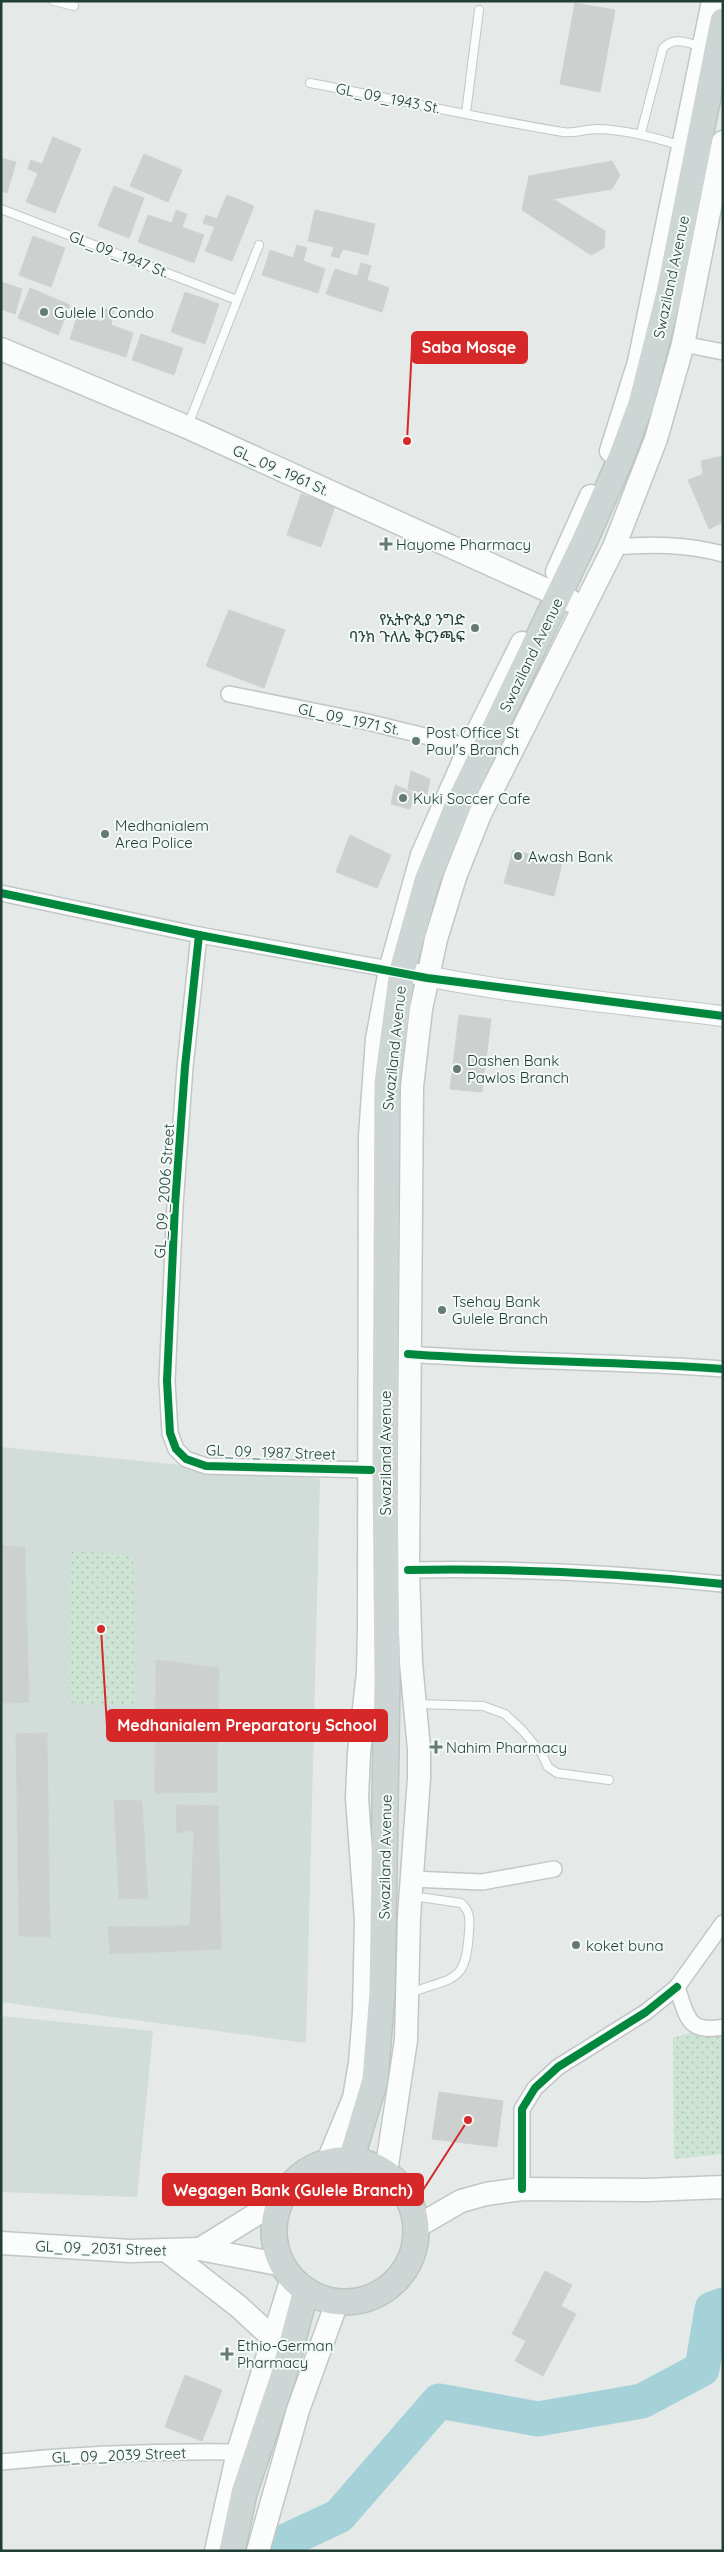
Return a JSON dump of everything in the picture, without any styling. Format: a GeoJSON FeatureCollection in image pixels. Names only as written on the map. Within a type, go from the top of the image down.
{"type":"FeatureCollection","features":[{"type":"Feature","properties":{"kind":"main road"},"geometry":{"type":"LineString","coordinates":[[565,599],[603,471],[631,390],[684,146],[713,1]]}},
{"type":"Feature","properties":{"kind":"main road","name":"Swaziland Avenue"},"geometry":{"type":"LineString","coordinates":[[565,599],[641,404],[669,293],[723,21]]}},
{"type":"Feature","properties":{"kind":"main road","name":"Swaziland Avenue"},"geometry":{"type":"LineString","coordinates":[[358,2164],[375,2080],[382,1993],[387,1680],[385,1461],[387,1083],[427,881],[456,809],[565,599],[597,547],[658,386],[723,79]]}},
{"type":"Feature","properties":{"kind":"main road"},"geometry":{"type":"LineString","coordinates":[[358,2164],[406,2040],[411,1887],[419,1778],[411,1662],[408,1570],[408,1354],[412,1087],[417,1036],[409,973],[422,856],[470,747],[565,599],[614,547],[656,439],[683,344],[722,147]]}},
{"type":"Feature","properties":{"kind":"main road","name":"GL_09_1961 St."},"geometry":{"type":"LineString","coordinates":[[1,349],[187,427],[565,599]]}},
{"type":"Feature","properties":{"kind":"main road"},"geometry":{"type":"LineString","coordinates":[[358,2164],[354,2098],[360,2062],[364,2013],[366,1920],[357,1798],[359,1753],[368,1673],[371,1470],[371,1097],[377,1039],[409,973]]}},
{"type":"Feature","properties":{"kind":"main road"},"geometry":{"type":"LineString","coordinates":[[358,2164],[401,2187],[412,2206],[416,2227],[414,2247],[409,2260],[394,2283],[377,2295],[358,2301],[307,2286],[275,2244],[274,2221],[281,2199],[296,2179],[316,2165],[358,2164]]}},
{"type":"Feature","properties":{"kind":"main road"},"geometry":{"type":"LineString","coordinates":[[416,2227],[461,2201],[486,2194],[522,2190],[647,2190],[723,2186]]}},
{"type":"Feature","properties":{"kind":"main road","name":"GL_09_2031 Street"},"geometry":{"type":"LineString","coordinates":[[200,2249],[281,2199]]}},
{"type":"Feature","properties":{"kind":"main road","name":"GL_09_2031 Street"},"geometry":{"type":"LineString","coordinates":[[1,2244],[168,2251],[200,2249],[307,2286]]}},
{"type":"Feature","properties":{"kind":"main road"},"geometry":{"type":"LineString","coordinates":[[168,2251],[238,2306],[274,2339]]}},
{"type":"Feature","properties":{"kind":"main road"},"geometry":{"type":"LineString","coordinates":[[216,2551],[238,2452],[274,2339],[307,2286]]}},
{"type":"Feature","properties":{"kind":"main road"},"geometry":{"type":"LineString","coordinates":[[232,2551],[244,2492],[284,2374],[307,2286]]}},
{"type":"Feature","properties":{"kind":"main road"},"geometry":{"type":"LineString","coordinates":[[243,2551],[262,2467],[302,2349],[307,2286]]}},
{"type":"Feature","properties":{"kind":"main road"},"geometry":{"type":"LineString","coordinates":[[258,2551],[298,2410],[307,2286]]}},
{"type":"Feature","properties":{"kind":"street"},"geometry":{"type":"LineString","coordinates":[[683,344],[723,352]]}},
{"type":"Feature","properties":{"kind":"street"},"geometry":{"type":"LineString","coordinates":[[614,547],[647,544],[699,547],[723,554]]}},
{"type":"Feature","properties":{"kind":"street","name":"GL_09_1971 St."},"geometry":{"type":"LineString","coordinates":[[229,694],[363,721],[470,747]]}},
{"type":"Feature","properties":{"kind":"street"},"geometry":{"type":"LineString","coordinates":[[1,893],[199,935],[409,973],[723,1016]]}},
{"type":"Feature","properties":{"kind":"street","name":"GL_09_2006 Street"},"geometry":{"type":"LineString","coordinates":[[176,1449],[170,1433],[167,1380],[185,1067],[199,935]]}},
{"type":"Feature","properties":{"kind":"street"},"geometry":{"type":"LineString","coordinates":[[408,1354],[484,1360],[636,1362],[723,1369]]}},
{"type":"Feature","properties":{"kind":"street","name":"GL_09_1987 Street"},"geometry":{"type":"LineString","coordinates":[[176,1449],[186,1459],[206,1466],[371,1470]]}},
{"type":"Feature","properties":{"kind":"street"},"geometry":{"type":"LineString","coordinates":[[408,1570],[461,1569],[632,1574],[723,1584]]}},
{"type":"Feature","properties":{"kind":"street"},"geometry":{"type":"LineString","coordinates":[[411,1887],[482,1882],[554,1868]]}},
{"type":"Feature","properties":{"kind":"street"},"geometry":{"type":"LineString","coordinates":[[522,2190],[522,2109],[535,2088],[558,2067],[646,2012],[676,1987],[723,1923]]}},
{"type":"Feature","properties":{"kind":"street"},"geometry":{"type":"LineString","coordinates":[[676,1987],[690,2022],[697,2028],[708,2030],[723,2027]]}},
{"type":"Feature","properties":{"kind":"street","name":"GL_09_2039 Street"},"geometry":{"type":"LineString","coordinates":[[1,2462],[41,2458],[148,2453],[238,2452]]}},
{"type":"Feature","properties":{"kind":"lane"},"geometry":{"type":"LineString","coordinates":[[54,1],[74,6]]}},
{"type":"Feature","properties":{"kind":"lane"},"geometry":{"type":"LineString","coordinates":[[466,113],[479,10]]}},
{"type":"Feature","properties":{"kind":"lane"},"geometry":{"type":"LineString","coordinates":[[641,133],[663,48],[668,43],[677,40],[704,47]]}},
{"type":"Feature","properties":{"kind":"lane","name":"GL_09_1943 St."},"geometry":{"type":"LineString","coordinates":[[310,83],[567,133],[591,129],[641,133],[684,146]]}},
{"type":"Feature","properties":{"kind":"lane","name":"GL_09_1947 St."},"geometry":{"type":"LineString","coordinates":[[1,209],[237,300]]}},
{"type":"Feature","properties":{"kind":"lane"},"geometry":{"type":"LineString","coordinates":[[187,427],[259,246]]}},
{"type":"Feature","properties":{"kind":"lane"},"geometry":{"type":"LineString","coordinates":[[415,1704],[482,1706],[505,1714],[523,1731],[557,1773],[609,1780]]}},
{"type":"Feature","properties":{"kind":"lane"},"geometry":{"type":"LineString","coordinates":[[408,1994],[454,1977],[464,1968],[467,1958],[470,1916],[467,1908],[461,1903],[411,1887]]}},
{"type":"Feature","properties":{"kind":"shaded area"},"geometry":{"type":"Polygon","coordinates":[[[1,1447],[320,1479],[306,2043],[1,2002],[1,1447]]]}},
{"type":"Feature","properties":{"kind":"shaded area"},"geometry":{"type":"Polygon","coordinates":[[[1,2016],[153,2031],[137,2197],[1,2192],[1,2016]]]}},
{"type":"Feature","properties":{"kind":"green space"},"geometry":{"type":"Polygon","coordinates":[[[69,1550],[133,1555],[135,1706],[68,1703],[69,1550]]]}},
{"type":"Feature","properties":{"kind":"green space"},"geometry":{"type":"Polygon","coordinates":[[[723,2023],[723,2154],[674,2159],[673,2038],[723,2023]]]}},
{"type":"Feature","properties":{"kind":"building"},"geometry":{"type":"Polygon","coordinates":[[[575,3],[615,10],[600,92],[560,84],[575,3]]]}},
{"type":"Feature","properties":{"kind":"building"},"geometry":{"type":"Polygon","coordinates":[[[53,137],[81,149],[55,213],[26,202],[38,173],[28,169],[31,160],[42,164],[53,137]]]}},
{"type":"Feature","properties":{"kind":"building"},"geometry":{"type":"Polygon","coordinates":[[[144,154],[182,170],[168,202],[130,186],[144,154]]]}},
{"type":"Feature","properties":{"kind":"building"},"geometry":{"type":"Polygon","coordinates":[[[1,158],[16,162],[7,193],[1,191],[1,158]]]}},
{"type":"Feature","properties":{"kind":"building"},"geometry":{"type":"Polygon","coordinates":[[[612,161],[620,175],[612,189],[553,199],[605,231],[604,248],[591,255],[522,210],[529,176],[612,161]]]}},
{"type":"Feature","properties":{"kind":"building"},"geometry":{"type":"Polygon","coordinates":[[[114,186],[144,198],[129,238],[98,226],[114,186]]]}},
{"type":"Feature","properties":{"kind":"building"},"geometry":{"type":"Polygon","coordinates":[[[227,195],[254,206],[232,261],[205,251],[215,227],[203,223],[206,215],[217,219],[227,195]]]}},
{"type":"Feature","properties":{"kind":"building"},"geometry":{"type":"Polygon","coordinates":[[[176,210],[187,214],[182,227],[204,235],[194,263],[138,242],[148,215],[172,223],[176,210]]]}},
{"type":"Feature","properties":{"kind":"building"},"geometry":{"type":"Polygon","coordinates":[[[315,210],[375,224],[368,255],[343,249],[339,258],[331,256],[334,247],[308,241],[315,210]]]}},
{"type":"Feature","properties":{"kind":"building"},"geometry":{"type":"Polygon","coordinates":[[[33,236],[65,248],[51,287],[19,275],[33,236]]]}},
{"type":"Feature","properties":{"kind":"building"},"geometry":{"type":"Polygon","coordinates":[[[297,245],[307,248],[303,261],[325,269],[318,293],[262,275],[270,250],[293,258],[297,245]]]}},
{"type":"Feature","properties":{"kind":"building"},"geometry":{"type":"Polygon","coordinates":[[[361,263],[371,266],[367,280],[389,288],[382,312],[326,294],[335,269],[357,276],[361,263]]]}},
{"type":"Feature","properties":{"kind":"building","name":"Gulele I Condo"},"geometry":{"type":"Polygon","coordinates":[[[1,282],[22,289],[15,314],[1,309],[1,282]]]}},
{"type":"Feature","properties":{"kind":"building","name":"Gulele I Condo"},"geometry":{"type":"Polygon","coordinates":[[[30,288],[70,305],[58,335],[18,318],[30,288]]]}},
{"type":"Feature","properties":{"kind":"building"},"geometry":{"type":"Polygon","coordinates":[[[185,292],[219,304],[205,344],[171,332],[185,292]]]}},
{"type":"Feature","properties":{"kind":"building"},"geometry":{"type":"Polygon","coordinates":[[[105,309],[114,311],[111,325],[133,333],[126,357],[70,339],[78,314],[101,322],[105,309]]]}},
{"type":"Feature","properties":{"kind":"building"},"geometry":{"type":"Polygon","coordinates":[[[141,334],[183,348],[174,375],[132,360],[141,334]]]}},
{"type":"Feature","properties":{"kind":"building"},"geometry":{"type":"Polygon","coordinates":[[[723,456],[723,522],[709,529],[688,480],[703,474],[701,461],[723,456]]]}},
{"type":"Feature","properties":{"kind":"building"},"geometry":{"type":"Polygon","coordinates":[[[301,494],[335,506],[321,547],[287,535],[301,494]]]}},
{"type":"Feature","properties":{"kind":"building"},"geometry":{"type":"Polygon","coordinates":[[[229,610],[285,630],[264,688],[206,666],[229,610]]]}},
{"type":"Feature","properties":{"kind":"building"},"geometry":{"type":"Polygon","coordinates":[[[411,771],[430,779],[427,794],[408,789],[411,771]]]}},
{"type":"Feature","properties":{"kind":"building","name":"Kuki Soccer Cafe"},"geometry":{"type":"Polygon","coordinates":[[[395,785],[414,793],[410,809],[391,804],[395,785]]]}},
{"type":"Feature","properties":{"kind":"building"},"geometry":{"type":"Polygon","coordinates":[[[350,835],[391,855],[377,888],[336,872],[350,835]]]}},
{"type":"Feature","properties":{"kind":"building"},"geometry":{"type":"Polygon","coordinates":[[[513,850],[562,863],[554,896],[504,883],[513,850]]]}},
{"type":"Feature","properties":{"kind":"building"},"geometry":{"type":"Polygon","coordinates":[[[459,1015],[491,1019],[482,1092],[450,1089],[459,1015]]]}},
{"type":"Feature","properties":{"kind":"building"},"geometry":{"type":"Polygon","coordinates":[[[1,1546],[25,1547],[29,1702],[1,1703],[1,1546]]]}},
{"type":"Feature","properties":{"kind":"building"},"geometry":{"type":"Polygon","coordinates":[[[156,1660],[219,1668],[217,1792],[155,1793],[156,1660]]]}},
{"type":"Feature","properties":{"kind":"building"},"geometry":{"type":"Polygon","coordinates":[[[47,1733],[50,1937],[19,1936],[16,1734],[47,1733]]]}},
{"type":"Feature","properties":{"kind":"building"},"geometry":{"type":"Polygon","coordinates":[[[114,1800],[142,1801],[148,1899],[119,1898],[114,1800]]]}},
{"type":"Feature","properties":{"kind":"building"},"geometry":{"type":"Polygon","coordinates":[[[176,1805],[218,1806],[221,1949],[110,1954],[108,1927],[190,1926],[194,1830],[177,1833],[176,1805]]]}},
{"type":"Feature","properties":{"kind":"building"},"geometry":{"type":"Polygon","coordinates":[[[439,2092],[503,2101],[497,2147],[432,2139],[439,2092]]]}},
{"type":"Feature","properties":{"kind":"building"},"geometry":{"type":"Polygon","coordinates":[[[545,2271],[572,2285],[561,2306],[576,2314],[543,2376],[515,2361],[526,2341],[512,2334],[545,2271]]]}},
{"type":"Feature","properties":{"kind":"building"},"geometry":{"type":"Polygon","coordinates":[[[185,2375],[222,2390],[202,2441],[165,2427],[185,2375]]]}},
{"type":"Feature","properties":{"kind":"waterway"},"geometry":{"type":"LineString","coordinates":[[273,2551],[279,2544],[339,2516],[439,2401],[538,2419],[642,2401],[702,2369],[712,2309],[723,2305]]}},
{"type":"Feature","properties":{"kind":"cycle path"},"geometry":{"type":"LineString","coordinates":[[1,893],[199,935],[427,978],[723,1016]]}},
{"type":"Feature","properties":{"kind":"cycle path"},"geometry":{"type":"LineString","coordinates":[[199,935],[185,1067],[175,1205],[167,1381],[170,1433],[176,1449],[186,1459],[206,1466],[371,1470]]}},
{"type":"Feature","properties":{"kind":"cycle path"},"geometry":{"type":"LineString","coordinates":[[408,1354],[723,1369]]}},
{"type":"Feature","properties":{"kind":"cycle path"},"geometry":{"type":"LineString","coordinates":[[408,1570],[566,1572],[723,1584]]}},
{"type":"Feature","properties":{"kind":"cycle path"},"geometry":{"type":"LineString","coordinates":[[522,2189],[522,2109],[535,2088],[558,2067],[646,2012],[677,1987]]}},
{"type":"Feature","properties":{"kind":"place","name":"Gulele I Condo"},"geometry":{"type":"Point","coordinates":[44,312]}},
{"type":"Feature","properties":{"kind":"place","name":"Saba Mosqe"},"geometry":{"type":"Point","coordinates":[407,441]}},
{"type":"Feature","properties":{"kind":"place","name":"Hayome Pharmacy"},"geometry":{"type":"Point","coordinates":[386,544]}},
{"type":"Feature","properties":{"kind":"place","name":"የኢትዮጲያ ንግድ ባንክ ጉለሌ ቅርንጫፍ"},"geometry":{"type":"Point","coordinates":[475,628]}},
{"type":"Feature","properties":{"kind":"place","name":"Post Office St Paul's Branch"},"geometry":{"type":"Point","coordinates":[416,741]}},
{"type":"Feature","properties":{"kind":"place","name":"Kuki Soccer Cafe"},"geometry":{"type":"Point","coordinates":[403,798]}},
{"type":"Feature","properties":{"kind":"place","name":"Medhanialem Area Police"},"geometry":{"type":"Point","coordinates":[105,834]}},
{"type":"Feature","properties":{"kind":"place","name":"Awash Bank"},"geometry":{"type":"Point","coordinates":[518,856]}},
{"type":"Feature","properties":{"kind":"place","name":"Dashen Bank Pawlos Branch"},"geometry":{"type":"Point","coordinates":[457,1069]}},
{"type":"Feature","properties":{"kind":"place","name":"Tsehay Bank Gulele Branch"},"geometry":{"type":"Point","coordinates":[442,1310]}},
{"type":"Feature","properties":{"kind":"place","name":"Medhanialem Preparatory School"},"geometry":{"type":"Point","coordinates":[101,1629]}},
{"type":"Feature","properties":{"kind":"place","name":"Nahim Pharmacy"},"geometry":{"type":"Point","coordinates":[436,1747]}},
{"type":"Feature","properties":{"kind":"place","name":"koket buna"},"geometry":{"type":"Point","coordinates":[576,1945]}},
{"type":"Feature","properties":{"kind":"place","name":"Wegagen Bank (Gulele Branch)"},"geometry":{"type":"Point","coordinates":[468,2120]}},
{"type":"Feature","properties":{"kind":"place","name":"Ethio-German Pharmacy"},"geometry":{"type":"Point","coordinates":[227,2354]}}]}
